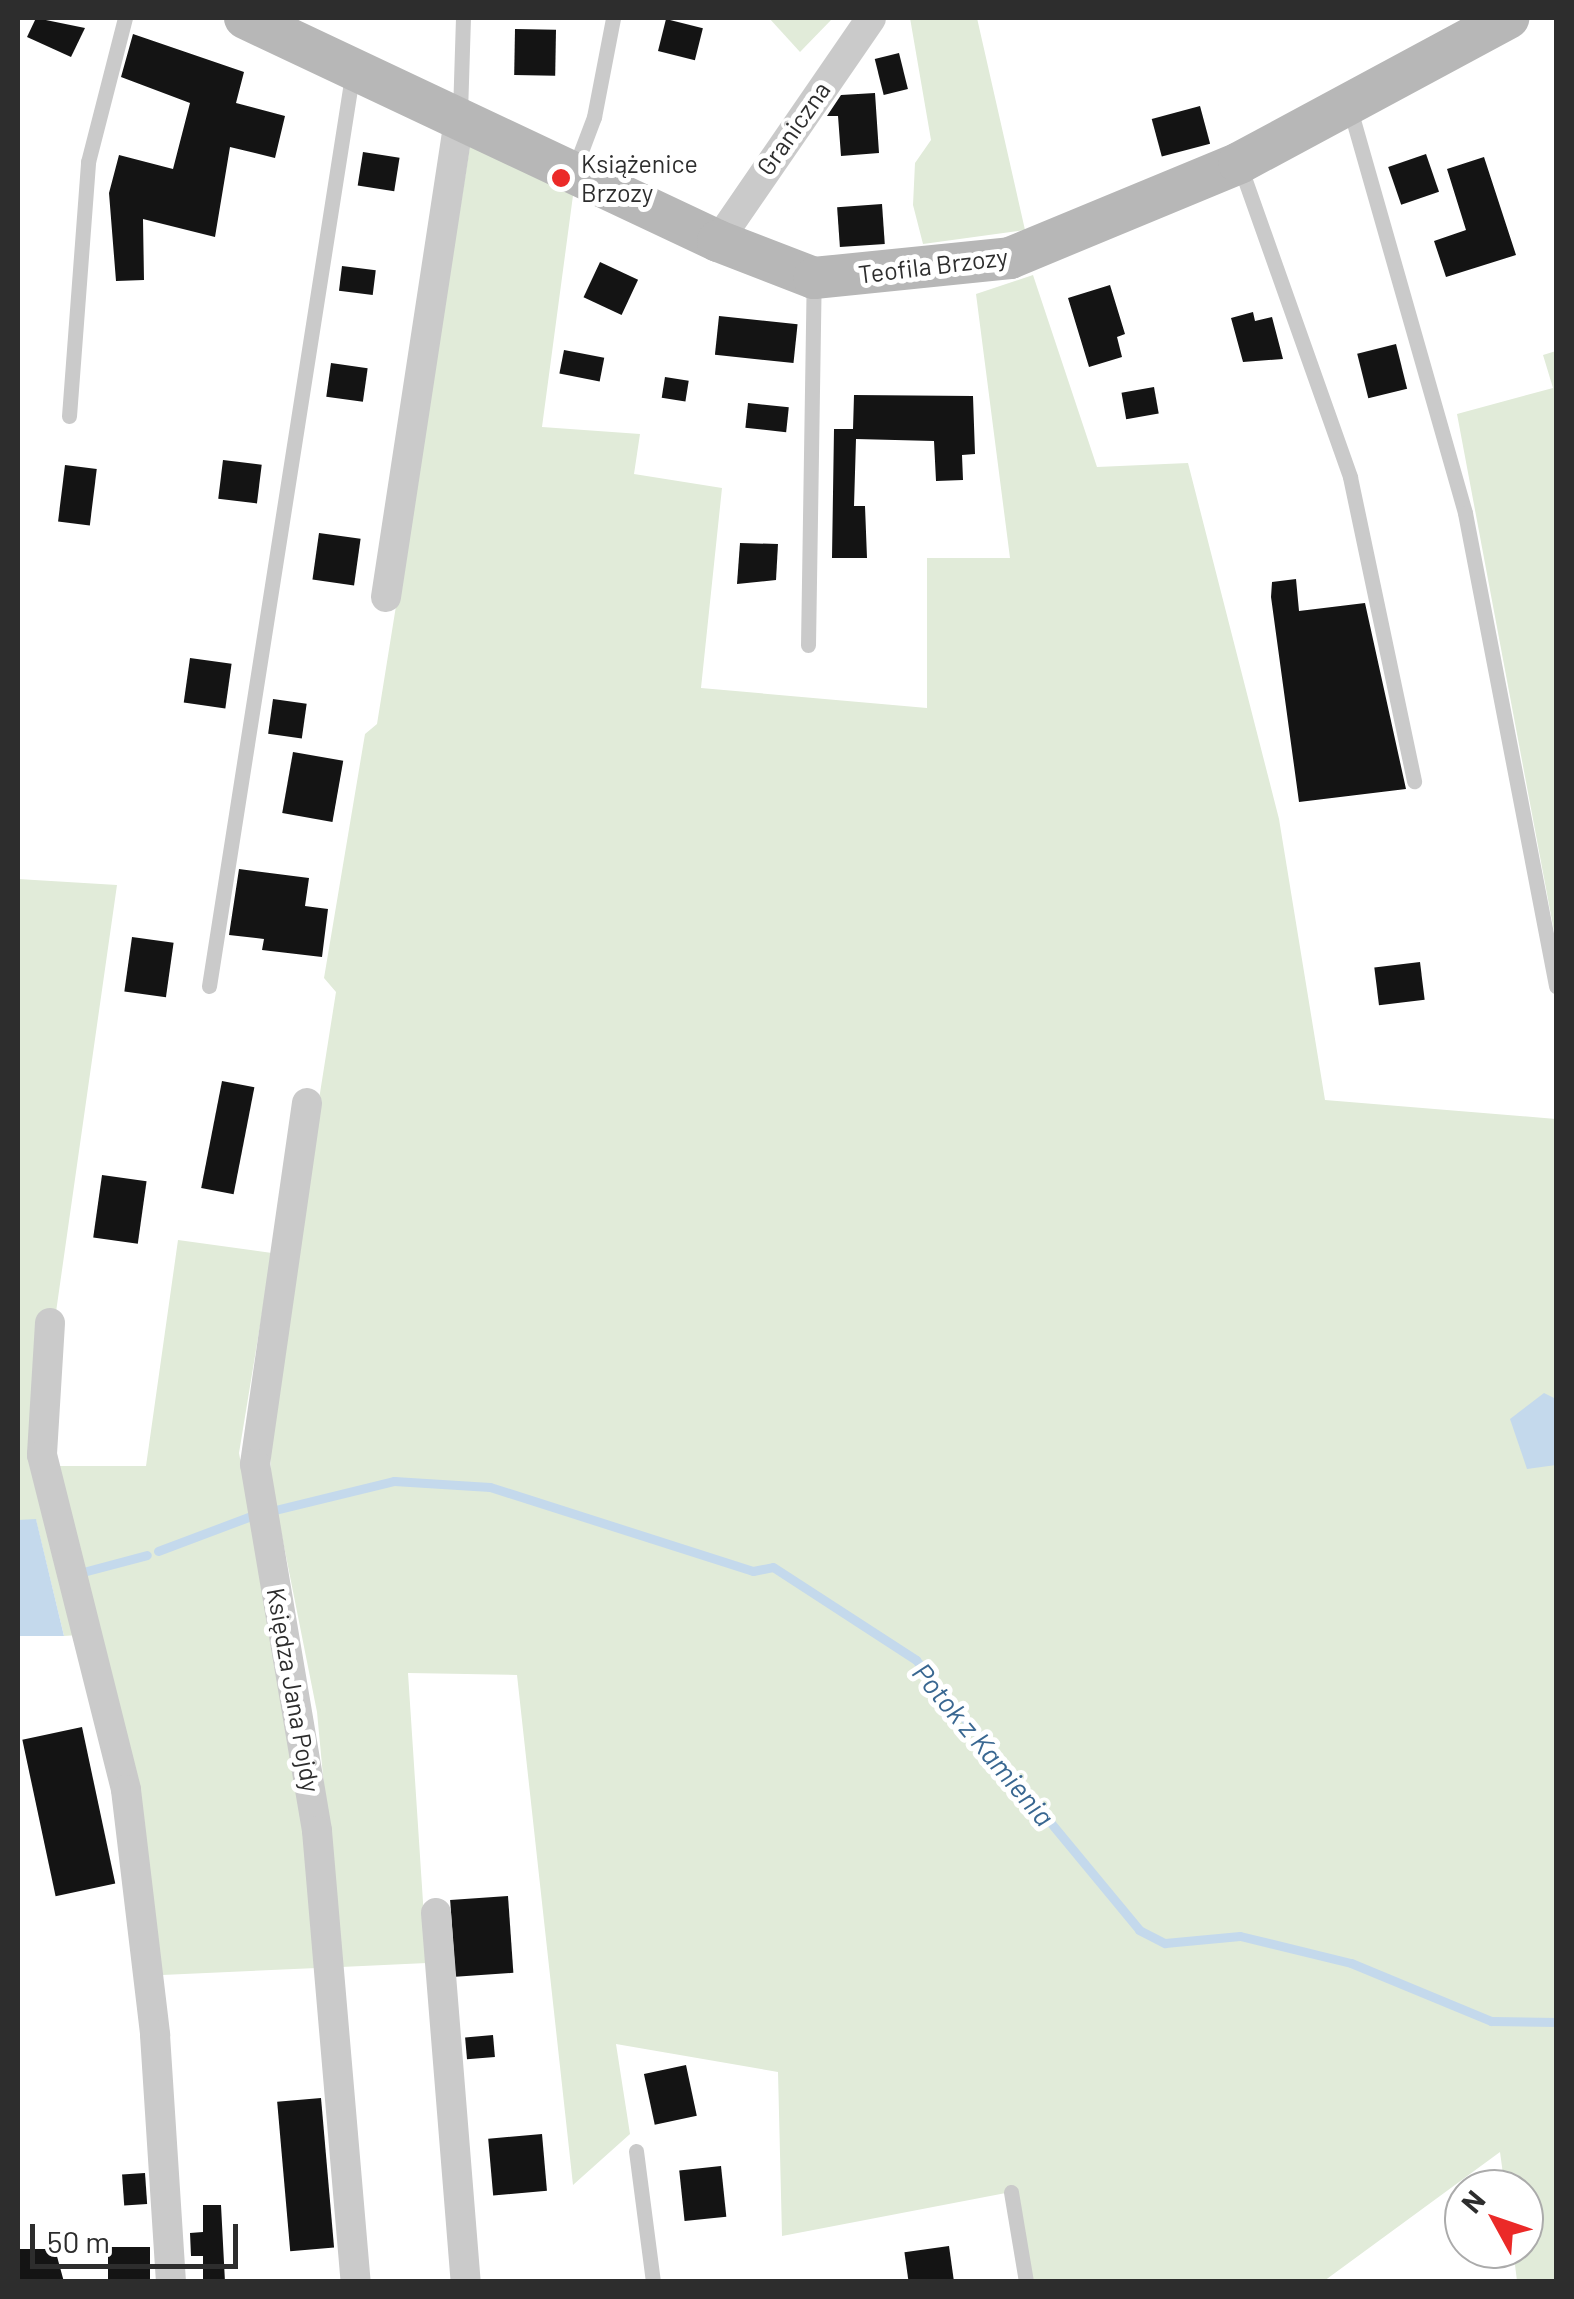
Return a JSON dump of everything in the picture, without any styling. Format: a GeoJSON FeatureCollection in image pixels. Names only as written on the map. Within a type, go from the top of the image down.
{"type":"FeatureCollection","features":[{"type":"Feature","properties":{"kind":"street","name":"Teofila Brzozy"},"geometry":{"type":"LineString","coordinates":[[245,18],[460,115],[718,242],[814,278],[1010,258],[1240,162],[1508,18]]}},
{"type":"Feature","properties":{"kind":"street","name":"Graniczna"},"geometry":{"type":"LineString","coordinates":[[718,242],[871,18]]}},
{"type":"Feature","properties":{"kind":"street"},"geometry":{"type":"LineString","coordinates":[[386,597],[460,115]]}},
{"type":"Feature","properties":{"kind":"street","name":"Księdza Jana Pojdy"},"geometry":{"type":"LineString","coordinates":[[307,1103],[255,1464],[318,1831],[356,2282]]}},
{"type":"Feature","properties":{"kind":"street"},"geometry":{"type":"LineString","coordinates":[[50,1323],[42,1455],[126,1790],[155,2035],[171,2282]]}},
{"type":"Feature","properties":{"kind":"street"},"geometry":{"type":"LineString","coordinates":[[436,1913],[466,2282]]}},
{"type":"Feature","properties":{"kind":"lane"},"geometry":{"type":"LineString","coordinates":[[69,416],[88,162],[125,18]]}},
{"type":"Feature","properties":{"kind":"lane"},"geometry":{"type":"LineString","coordinates":[[460,115],[463,18]]}},
{"type":"Feature","properties":{"kind":"lane"},"geometry":{"type":"LineString","coordinates":[[574,170],[594,116],[613,18]]}},
{"type":"Feature","properties":{"kind":"lane"},"geometry":{"type":"LineString","coordinates":[[209,986],[353,66]]}},
{"type":"Feature","properties":{"kind":"lane"},"geometry":{"type":"LineString","coordinates":[[1349,106],[1464,513],[1556,986]]}},
{"type":"Feature","properties":{"kind":"lane"},"geometry":{"type":"LineString","coordinates":[[1240,162],[1350,477],[1414,781]]}},
{"type":"Feature","properties":{"kind":"lane"},"geometry":{"type":"LineString","coordinates":[[808,645],[814,278]]}},
{"type":"Feature","properties":{"kind":"lane"},"geometry":{"type":"LineString","coordinates":[[636,2151],[652,2282]]}},
{"type":"Feature","properties":{"kind":"lane"},"geometry":{"type":"LineString","coordinates":[[1011,2192],[1026,2282]]}},
{"type":"Feature","properties":{"kind":"green space"},"geometry":{"type":"Polygon","coordinates":[[[769,18],[833,18],[800,52],[769,18]]]}},
{"type":"Feature","properties":{"kind":"green space"},"geometry":{"type":"Polygon","coordinates":[[[910,18],[977,18],[1025,230],[923,244],[913,205],[915,163],[931,140],[910,18]]]}},
{"type":"Feature","properties":{"kind":"green space"},"geometry":{"type":"Polygon","coordinates":[[[472,134],[574,188],[542,427],[640,434],[634,474],[722,488],[701,688],[927,708],[927,558],[1010,558],[976,294],[1033,275],[1097,467],[1188,463],[1279,819],[1325,1100],[1556,1119],[1556,2281],[1517,2281],[1516,2269],[1544,2269],[1544,2169],[1502,2169],[1500,2152],[1477,2169],[1444,2169],[1444,2193],[1324,2281],[1026,2281],[1011,2192],[782,2236],[778,2072],[616,2044],[630,2134],[573,2185],[517,1675],[408,1673],[427,1963],[341,1967],[317,1712],[271,1481],[269,1415],[336,992],[324,978],[365,734],[377,724],[472,134]]]}},
{"type":"Feature","properties":{"kind":"green space"},"geometry":{"type":"Polygon","coordinates":[[[1556,351],[1556,942],[1457,414],[1553,388],[1543,355],[1556,351]]]}},
{"type":"Feature","properties":{"kind":"green space"},"geometry":{"type":"Polygon","coordinates":[[[18,879],[117,885],[34,1466],[146,1466],[178,1240],[272,1253],[239,1453],[303,1810],[317,1968],[140,1976],[118,1799],[78,1635],[64,1636],[36,1520],[18,1520],[18,879]]]}},
{"type":"Feature","properties":{"kind":"water"},"geometry":{"type":"Polygon","coordinates":[[[1544,1393],[1556,1399],[1556,1465],[1527,1469],[1510,1419],[1544,1393]]]}},
{"type":"Feature","properties":{"kind":"water"},"geometry":{"type":"Polygon","coordinates":[[[36,1519],[64,1636],[18,1636],[18,1520],[36,1519]]]}},
{"type":"Feature","properties":{"kind":"building"},"geometry":{"type":"Polygon","coordinates":[[[36,18],[85,28],[71,57],[27,37],[36,18]]]}},
{"type":"Feature","properties":{"kind":"building"},"geometry":{"type":"Polygon","coordinates":[[[666,19],[703,28],[695,60],[658,51],[666,19]]]}},
{"type":"Feature","properties":{"kind":"building"},"geometry":{"type":"Polygon","coordinates":[[[515,29],[556,30],[555,76],[514,75],[515,29]]]}},
{"type":"Feature","properties":{"kind":"building"},"geometry":{"type":"Polygon","coordinates":[[[133,34],[244,72],[236,103],[285,116],[275,158],[230,147],[215,237],[143,219],[144,280],[116,281],[109,193],[119,155],[173,169],[190,103],[121,77],[133,34]]]}},
{"type":"Feature","properties":{"kind":"building"},"geometry":{"type":"Polygon","coordinates":[[[899,53],[908,89],[884,95],[875,59],[899,53]]]}},
{"type":"Feature","properties":{"kind":"building"},"geometry":{"type":"Polygon","coordinates":[[[875,93],[879,153],[841,156],[838,116],[827,116],[841,95],[875,93]]]}},
{"type":"Feature","properties":{"kind":"building"},"geometry":{"type":"Polygon","coordinates":[[[1200,106],[1210,144],[1162,157],[1152,119],[1200,106]]]}},
{"type":"Feature","properties":{"kind":"building"},"geometry":{"type":"Polygon","coordinates":[[[363,152],[400,158],[394,191],[358,186],[363,152]]]}},
{"type":"Feature","properties":{"kind":"building"},"geometry":{"type":"Polygon","coordinates":[[[1426,154],[1439,192],[1401,205],[1388,167],[1426,154]]]}},
{"type":"Feature","properties":{"kind":"building"},"geometry":{"type":"Polygon","coordinates":[[[1484,157],[1516,255],[1446,277],[1434,241],[1466,230],[1447,169],[1484,157]]]}},
{"type":"Feature","properties":{"kind":"building"},"geometry":{"type":"Polygon","coordinates":[[[882,204],[885,244],[840,247],[837,207],[882,204]]]}},
{"type":"Feature","properties":{"kind":"building"},"geometry":{"type":"Polygon","coordinates":[[[600,262],[638,280],[622,315],[584,297],[600,262]]]}},
{"type":"Feature","properties":{"kind":"building"},"geometry":{"type":"Polygon","coordinates":[[[342,266],[376,270],[373,295],[339,291],[342,266]]]}},
{"type":"Feature","properties":{"kind":"building"},"geometry":{"type":"Polygon","coordinates":[[[1110,285],[1125,334],[1117,337],[1122,357],[1089,367],[1068,298],[1110,285]]]}},
{"type":"Feature","properties":{"kind":"building"},"geometry":{"type":"Polygon","coordinates":[[[1253,312],[1255,321],[1272,317],[1283,359],[1243,362],[1231,318],[1253,312]]]}},
{"type":"Feature","properties":{"kind":"building"},"geometry":{"type":"Polygon","coordinates":[[[719,316],[798,324],[793,363],[715,355],[719,316]]]}},
{"type":"Feature","properties":{"kind":"building"},"geometry":{"type":"Polygon","coordinates":[[[1396,344],[1407,389],[1368,398],[1357,354],[1396,344]]]}},
{"type":"Feature","properties":{"kind":"building"},"geometry":{"type":"Polygon","coordinates":[[[564,350],[604,358],[600,381],[559,374],[564,350]]]}},
{"type":"Feature","properties":{"kind":"building"},"geometry":{"type":"Polygon","coordinates":[[[331,363],[368,368],[363,402],[326,397],[331,363]]]}},
{"type":"Feature","properties":{"kind":"building"},"geometry":{"type":"Polygon","coordinates":[[[665,377],[689,381],[685,401],[662,398],[665,377]]]}},
{"type":"Feature","properties":{"kind":"building"},"geometry":{"type":"Polygon","coordinates":[[[1154,387],[1159,414],[1126,419],[1122,393],[1154,387]]]}},
{"type":"Feature","properties":{"kind":"building"},"geometry":{"type":"Polygon","coordinates":[[[854,395],[973,396],[975,454],[962,455],[963,480],[936,481],[934,441],[856,439],[854,506],[865,506],[867,558],[832,558],[834,429],[853,429],[854,395]]]}},
{"type":"Feature","properties":{"kind":"building"},"geometry":{"type":"Polygon","coordinates":[[[748,403],[789,407],[786,432],[745,428],[748,403]]]}},
{"type":"Feature","properties":{"kind":"building"},"geometry":{"type":"Polygon","coordinates":[[[223,460],[262,465],[257,503],[218,499],[223,460]]]}},
{"type":"Feature","properties":{"kind":"building"},"geometry":{"type":"Polygon","coordinates":[[[65,465],[97,469],[90,525],[58,522],[65,465]]]}},
{"type":"Feature","properties":{"kind":"building"},"geometry":{"type":"Polygon","coordinates":[[[319,533],[361,539],[354,585],[312,580],[319,533]]]}},
{"type":"Feature","properties":{"kind":"building"},"geometry":{"type":"Polygon","coordinates":[[[740,543],[778,544],[776,580],[737,584],[740,543]]]}},
{"type":"Feature","properties":{"kind":"building"},"geometry":{"type":"Polygon","coordinates":[[[1296,579],[1299,611],[1365,603],[1406,789],[1299,802],[1271,597],[1272,582],[1296,579]]]}},
{"type":"Feature","properties":{"kind":"building"},"geometry":{"type":"Polygon","coordinates":[[[190,658],[232,664],[225,708],[184,703],[190,658]]]}},
{"type":"Feature","properties":{"kind":"building"},"geometry":{"type":"Polygon","coordinates":[[[273,699],[307,704],[302,738],[268,734],[273,699]]]}},
{"type":"Feature","properties":{"kind":"building"},"geometry":{"type":"Polygon","coordinates":[[[293,752],[343,761],[332,822],[282,813],[293,752]]]}},
{"type":"Feature","properties":{"kind":"building"},"geometry":{"type":"Polygon","coordinates":[[[239,869],[309,878],[305,906],[328,909],[322,957],[262,950],[264,939],[229,935],[239,869]]]}},
{"type":"Feature","properties":{"kind":"building"},"geometry":{"type":"Polygon","coordinates":[[[132,937],[174,943],[166,997],[124,991],[132,937]]]}},
{"type":"Feature","properties":{"kind":"building"},"geometry":{"type":"Polygon","coordinates":[[[1420,962],[1425,1000],[1379,1005],[1374,968],[1420,962]]]}},
{"type":"Feature","properties":{"kind":"building"},"geometry":{"type":"Polygon","coordinates":[[[222,1081],[254,1087],[234,1194],[201,1188],[222,1081]]]}},
{"type":"Feature","properties":{"kind":"building"},"geometry":{"type":"Polygon","coordinates":[[[102,1175],[147,1181],[138,1244],[93,1237],[102,1175]]]}},
{"type":"Feature","properties":{"kind":"building"},"geometry":{"type":"Polygon","coordinates":[[[82,1727],[115,1884],[56,1896],[22,1740],[82,1727]]]}},
{"type":"Feature","properties":{"kind":"building"},"geometry":{"type":"Polygon","coordinates":[[[508,1896],[513,1973],[456,1977],[450,1900],[508,1896]]]}},
{"type":"Feature","properties":{"kind":"building"},"geometry":{"type":"Polygon","coordinates":[[[493,2035],[495,2057],[467,2059],[465,2037],[493,2035]]]}},
{"type":"Feature","properties":{"kind":"building"},"geometry":{"type":"Polygon","coordinates":[[[686,2065],[697,2116],[655,2125],[644,2074],[686,2065]]]}},
{"type":"Feature","properties":{"kind":"building"},"geometry":{"type":"Polygon","coordinates":[[[321,2098],[334,2247],[290,2251],[277,2102],[321,2098]]]}},
{"type":"Feature","properties":{"kind":"building"},"geometry":{"type":"Polygon","coordinates":[[[542,2134],[547,2191],[493,2195],[488,2139],[542,2134]]]}},
{"type":"Feature","properties":{"kind":"building"},"geometry":{"type":"Polygon","coordinates":[[[721,2166],[726,2217],[685,2221],[679,2170],[721,2166]]]}},
{"type":"Feature","properties":{"kind":"building"},"geometry":{"type":"Polygon","coordinates":[[[145,2173],[147,2204],[124,2206],[122,2175],[145,2173]]]}},
{"type":"Feature","properties":{"kind":"building"},"geometry":{"type":"Polygon","coordinates":[[[203,2205],[221,2205],[225,2282],[203,2282],[203,2256],[191,2256],[190,2233],[203,2232],[203,2205]]]}},
{"type":"Feature","properties":{"kind":"building"},"geometry":{"type":"Polygon","coordinates":[[[949,2246],[954,2280],[909,2282],[904,2252],[949,2246]]]}},
{"type":"Feature","properties":{"kind":"building"},"geometry":{"type":"Polygon","coordinates":[[[108,2247],[150,2247],[150,2282],[108,2282],[108,2247]]]}},
{"type":"Feature","properties":{"kind":"building"},"geometry":{"type":"Polygon","coordinates":[[[18,2249],[55,2249],[64,2282],[18,2282],[18,2249]]]}},
{"type":"Feature","properties":{"kind":"waterway","name":"Potok z Kamienia"},"geometry":{"type":"LineString","coordinates":[[271,1511],[394,1481],[490,1487],[753,1571],[773,1567],[916,1660],[1139,1930],[1165,1943],[1240,1936],[1351,1963],[1491,2021],[1556,2022]]}},
{"type":"Feature","properties":{"kind":"waterway","name":"Potok z Kamienia"},"geometry":{"type":"LineString","coordinates":[[158,1551],[254,1515]]}},
{"type":"Feature","properties":{"kind":"waterway","name":"Potok z Kamienia"},"geometry":{"type":"LineString","coordinates":[[83,1572],[147,1555]]}},
{"type":"Feature","properties":{"kind":"place","name":"Książenice Brzozy"},"geometry":{"type":"Point","coordinates":[561,178]}}]}
